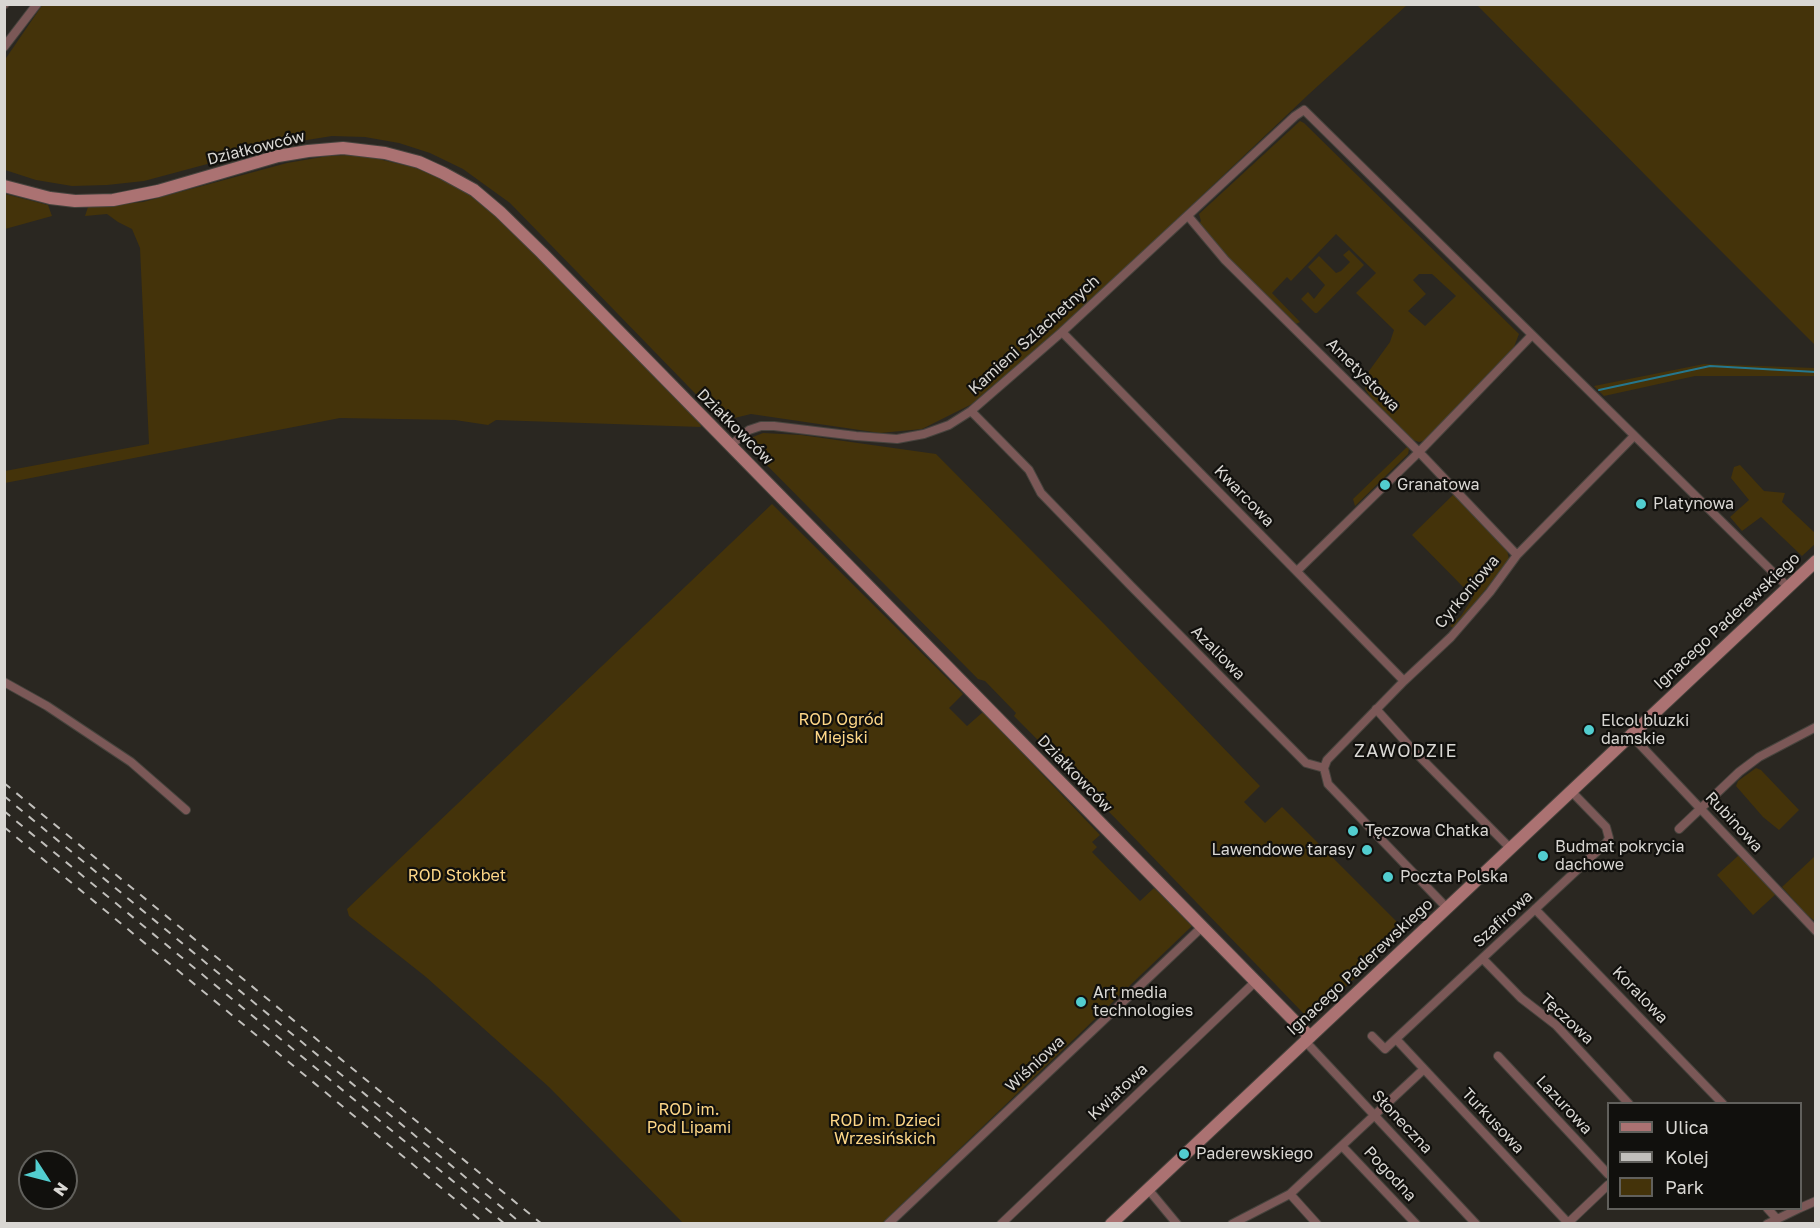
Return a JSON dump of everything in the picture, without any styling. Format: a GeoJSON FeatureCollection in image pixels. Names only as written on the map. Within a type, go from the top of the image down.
{"type":"FeatureCollection","features":[{"type":"Feature","properties":{"kind":"street"},"geometry":{"type":"LineString","coordinates":[[4,46],[37,4]]}},
{"type":"Feature","properties":{"kind":"street","name":"Kamieni Szlachetnych"},"geometry":{"type":"LineString","coordinates":[[731,446],[749,430],[761,426],[897,439],[924,434],[949,425],[971,411],[1062,332],[1295,116],[1304,111],[1532,336]]}},
{"type":"Feature","properties":{"kind":"street","name":"Działkowców"},"geometry":{"type":"LineString","coordinates":[[4,186],[50,198],[99,201],[145,195],[278,156],[333,148],[369,150],[419,162],[458,181],[490,203],[731,446],[1256,981],[1307,1039]]}},
{"type":"Feature","properties":{"kind":"street","name":"Ametystowa"},"geometry":{"type":"LineString","coordinates":[[1188,216],[1225,260],[1419,452],[1517,555]]}},
{"type":"Feature","properties":{"kind":"street","name":"Kwarcowa"},"geometry":{"type":"LineString","coordinates":[[1062,332],[1404,681]]}},
{"type":"Feature","properties":{"kind":"street"},"geometry":{"type":"LineString","coordinates":[[1297,572],[1532,336],[1788,587]]}},
{"type":"Feature","properties":{"kind":"street","name":"Azaliowa"},"geometry":{"type":"LineString","coordinates":[[971,411],[1029,470],[1041,493],[1306,763],[1324,768]]}},
{"type":"Feature","properties":{"kind":"street","name":"Cyrkoniowa"},"geometry":{"type":"LineString","coordinates":[[1324,768],[1331,755],[1451,637],[1517,555],[1634,436]]}},
{"type":"Feature","properties":{"kind":"street","name":"Ignacego Paderewskiego"},"geometry":{"type":"LineString","coordinates":[[1111,1224],[1815,561]]}},
{"type":"Feature","properties":{"kind":"street"},"geometry":{"type":"LineString","coordinates":[[4,682],[47,706],[131,762],[186,810]]}},
{"type":"Feature","properties":{"kind":"street"},"geometry":{"type":"LineString","coordinates":[[1376,709],[1413,750],[1510,848]]}},
{"type":"Feature","properties":{"kind":"street"},"geometry":{"type":"LineString","coordinates":[[1679,829],[1752,762],[1815,727]]}},
{"type":"Feature","properties":{"kind":"street","name":"Rubinowa"},"geometry":{"type":"LineString","coordinates":[[1630,734],[1815,931]]}},
{"type":"Feature","properties":{"kind":"street"},"geometry":{"type":"LineString","coordinates":[[1324,768],[1328,784],[1447,908]]}},
{"type":"Feature","properties":{"kind":"street","name":"Szafirowa"},"geometry":{"type":"LineString","coordinates":[[1396,1039],[1609,838],[1606,827],[1571,791]]}},
{"type":"Feature","properties":{"kind":"street","name":"Koralowa"},"geometry":{"type":"LineString","coordinates":[[1535,909],[1721,1102]]}},
{"type":"Feature","properties":{"kind":"street","name":"Wiśniowa"},"geometry":{"type":"LineString","coordinates":[[888,1224],[1202,927]]}},
{"type":"Feature","properties":{"kind":"street","name":"Tęczowa"},"geometry":{"type":"LineString","coordinates":[[1483,958],[1521,998],[1556,1025],[1627,1102]]}},
{"type":"Feature","properties":{"kind":"street","name":"Kwiatowa"},"geometry":{"type":"LineString","coordinates":[[1001,1224],[1256,981]]}},
{"type":"Feature","properties":{"kind":"street"},"geometry":{"type":"LineString","coordinates":[[1372,1036],[1385,1049],[1396,1039]]}},
{"type":"Feature","properties":{"kind":"street","name":"Słoneczna"},"geometry":{"type":"LineString","coordinates":[[1307,1039],[1476,1224]]}},
{"type":"Feature","properties":{"kind":"street","name":"Turkusowa"},"geometry":{"type":"LineString","coordinates":[[1396,1039],[1567,1223]]}},
{"type":"Feature","properties":{"kind":"street","name":"Lazurowa"},"geometry":{"type":"LineString","coordinates":[[1498,1056],[1607,1173]]}},
{"type":"Feature","properties":{"kind":"street"},"geometry":{"type":"LineString","coordinates":[[1232,1224],[1290,1194],[1424,1070]]}},
{"type":"Feature","properties":{"kind":"street","name":"Pogodna"},"geometry":{"type":"LineString","coordinates":[[1342,1146],[1416,1224]]}},
{"type":"Feature","properties":{"kind":"street"},"geometry":{"type":"LineString","coordinates":[[1567,1223],[1607,1186]]}},
{"type":"Feature","properties":{"kind":"street"},"geometry":{"type":"LineString","coordinates":[[1148,1189],[1177,1224]]}},
{"type":"Feature","properties":{"kind":"street"},"geometry":{"type":"LineString","coordinates":[[1290,1194],[1317,1224]]}},
{"type":"Feature","properties":{"kind":"street"},"geometry":{"type":"LineString","coordinates":[[1768,1210],[1777,1219]]}},
{"type":"Feature","properties":{"kind":"street"},"geometry":{"type":"LineString","coordinates":[[1767,1224],[1796,1210]]}},
{"type":"Feature","properties":{"kind":"green space"},"geometry":{"type":"Polygon","coordinates":[[[43,4],[1407,5],[1309,94],[1077,314],[972,404],[922,429],[880,433],[751,414],[722,421],[510,203],[463,169],[430,153],[399,143],[365,137],[332,136],[282,144],[144,181],[107,185],[72,186],[36,180],[5,170],[4,61],[43,4]]]}},
{"type":"Feature","properties":{"kind":"green space"},"geometry":{"type":"Polygon","coordinates":[[[1477,5],[1815,5],[1815,345],[1670,200],[1477,5]]]}},
{"type":"Feature","properties":{"kind":"green space"},"geometry":{"type":"Polygon","coordinates":[[[1300,121],[1519,334],[1514,347],[1424,441],[1413,440],[1373,401],[1365,389],[1369,371],[1390,342],[1394,330],[1356,293],[1376,273],[1336,234],[1291,281],[1287,277],[1272,293],[1300,322],[1296,324],[1228,260],[1199,224],[1201,221],[1199,214],[1300,121]],[[1419,274],[1413,280],[1426,294],[1408,311],[1425,326],[1456,296],[1432,274],[1419,274]]]}},
{"type":"Feature","properties":{"kind":"green space"},"geometry":{"type":"Polygon","coordinates":[[[350,155],[416,168],[446,181],[475,198],[503,221],[699,419],[701,427],[496,420],[488,425],[455,420],[340,418],[5,483],[5,471],[149,444],[140,248],[132,229],[107,214],[85,216],[88,207],[143,202],[287,163],[350,155]]]}},
{"type":"Feature","properties":{"kind":"green space"},"geometry":{"type":"Polygon","coordinates":[[[5,194],[48,205],[52,216],[5,229],[5,194]]]}},
{"type":"Feature","properties":{"kind":"green space"},"geometry":{"type":"Polygon","coordinates":[[[1349,250],[1364,265],[1315,313],[1301,299],[1308,292],[1314,299],[1325,285],[1308,267],[1319,256],[1336,273],[1341,271],[1350,262],[1343,255],[1349,250]]]}},
{"type":"Feature","properties":{"kind":"green space"},"geometry":{"type":"Polygon","coordinates":[[[1704,364],[1815,368],[1815,376],[1695,376],[1604,396],[1594,386],[1704,364]]]}},
{"type":"Feature","properties":{"kind":"green space"},"geometry":{"type":"Polygon","coordinates":[[[763,433],[801,435],[936,454],[1260,786],[1244,802],[1265,823],[1282,807],[1405,930],[1313,1018],[1305,1015],[1014,716],[1016,713],[985,681],[978,679],[743,441],[763,433]]]}},
{"type":"Feature","properties":{"kind":"green space"},"geometry":{"type":"Polygon","coordinates":[[[1407,447],[1408,454],[1355,506],[1353,499],[1407,447]]]}},
{"type":"Feature","properties":{"kind":"green space"},"geometry":{"type":"Polygon","coordinates":[[[1740,465],[1764,491],[1785,493],[1782,502],[1815,533],[1815,544],[1802,556],[1761,517],[1742,531],[1730,517],[1749,500],[1731,478],[1734,467],[1740,465]]]}},
{"type":"Feature","properties":{"kind":"green space"},"geometry":{"type":"Polygon","coordinates":[[[1454,494],[1507,550],[1509,559],[1461,621],[1453,628],[1450,626],[1461,616],[1473,597],[1412,535],[1454,494]]]}},
{"type":"Feature","properties":{"kind":"green space"},"geometry":{"type":"Polygon","coordinates":[[[772,504],[963,694],[949,708],[967,726],[983,712],[1100,835],[1092,842],[1097,847],[1092,852],[1140,901],[1154,888],[1192,926],[882,1223],[684,1224],[549,1087],[426,977],[349,916],[347,909],[772,504]]]}},
{"type":"Feature","properties":{"kind":"green space"},"geometry":{"type":"Polygon","coordinates":[[[1756,768],[1761,770],[1799,810],[1779,830],[1763,817],[1736,786],[1738,781],[1756,768]]]}},
{"type":"Feature","properties":{"kind":"green space"},"geometry":{"type":"Polygon","coordinates":[[[1739,855],[1776,894],[1753,915],[1717,875],[1739,855]]]}},
{"type":"Feature","properties":{"kind":"green space"},"geometry":{"type":"Polygon","coordinates":[[[1815,856],[1815,921],[1782,887],[1815,856]]]}},
{"type":"Feature","properties":{"kind":"waterway"},"geometry":{"type":"LineString","coordinates":[[1599,390],[1710,366],[1816,372]]}},
{"type":"Feature","properties":{"kind":"railway"},"geometry":{"type":"LineString","coordinates":[[4,783],[542,1224]]}},
{"type":"Feature","properties":{"kind":"railway"},"geometry":{"type":"LineString","coordinates":[[4,796],[522,1224]]}},
{"type":"Feature","properties":{"kind":"railway"},"geometry":{"type":"LineString","coordinates":[[4,811],[505,1224]]}},
{"type":"Feature","properties":{"kind":"railway"},"geometry":{"type":"LineString","coordinates":[[4,827],[485,1224]]}},
{"type":"Feature","properties":{"kind":"place","name":"Granatowa"},"geometry":{"type":"Point","coordinates":[1385,485]}},
{"type":"Feature","properties":{"kind":"place","name":"Platynowa"},"geometry":{"type":"Point","coordinates":[1641,504]}},
{"type":"Feature","properties":{"kind":"place","name":"Elcol bluzki damskie"},"geometry":{"type":"Point","coordinates":[1589,730]}},
{"type":"Feature","properties":{"kind":"place","name":"Tęczowa Chatka"},"geometry":{"type":"Point","coordinates":[1353,831]}},
{"type":"Feature","properties":{"kind":"place","name":"Lawendowe tarasy"},"geometry":{"type":"Point","coordinates":[1367,850]}},
{"type":"Feature","properties":{"kind":"place","name":"Budmat pokrycia dachowe"},"geometry":{"type":"Point","coordinates":[1543,856]}},
{"type":"Feature","properties":{"kind":"place","name":"Poczta Polska"},"geometry":{"type":"Point","coordinates":[1388,877]}},
{"type":"Feature","properties":{"kind":"place","name":"Art media technologies"},"geometry":{"type":"Point","coordinates":[1081,1002]}},
{"type":"Feature","properties":{"kind":"place","name":"Paderewskiego"},"geometry":{"type":"Point","coordinates":[1184,1154]}},
{"type":"Feature","properties":{"kind":"district","name":"ZAWODZIE"},"geometry":{"type":"Point","coordinates":[1406,751]}},
{"type":"Feature","properties":{"kind":"park label","name":"ROD Ogród Miejski"},"geometry":{"type":"Point","coordinates":[841,729]}},
{"type":"Feature","properties":{"kind":"park label","name":"ROD Stokbet"},"geometry":{"type":"Point","coordinates":[457,876]}},
{"type":"Feature","properties":{"kind":"park label","name":"ROD im. Pod Lipami"},"geometry":{"type":"Point","coordinates":[689,1119]}},
{"type":"Feature","properties":{"kind":"park label","name":"ROD im. Dzieci Wrzesińskich"},"geometry":{"type":"Point","coordinates":[885,1130]}}]}
